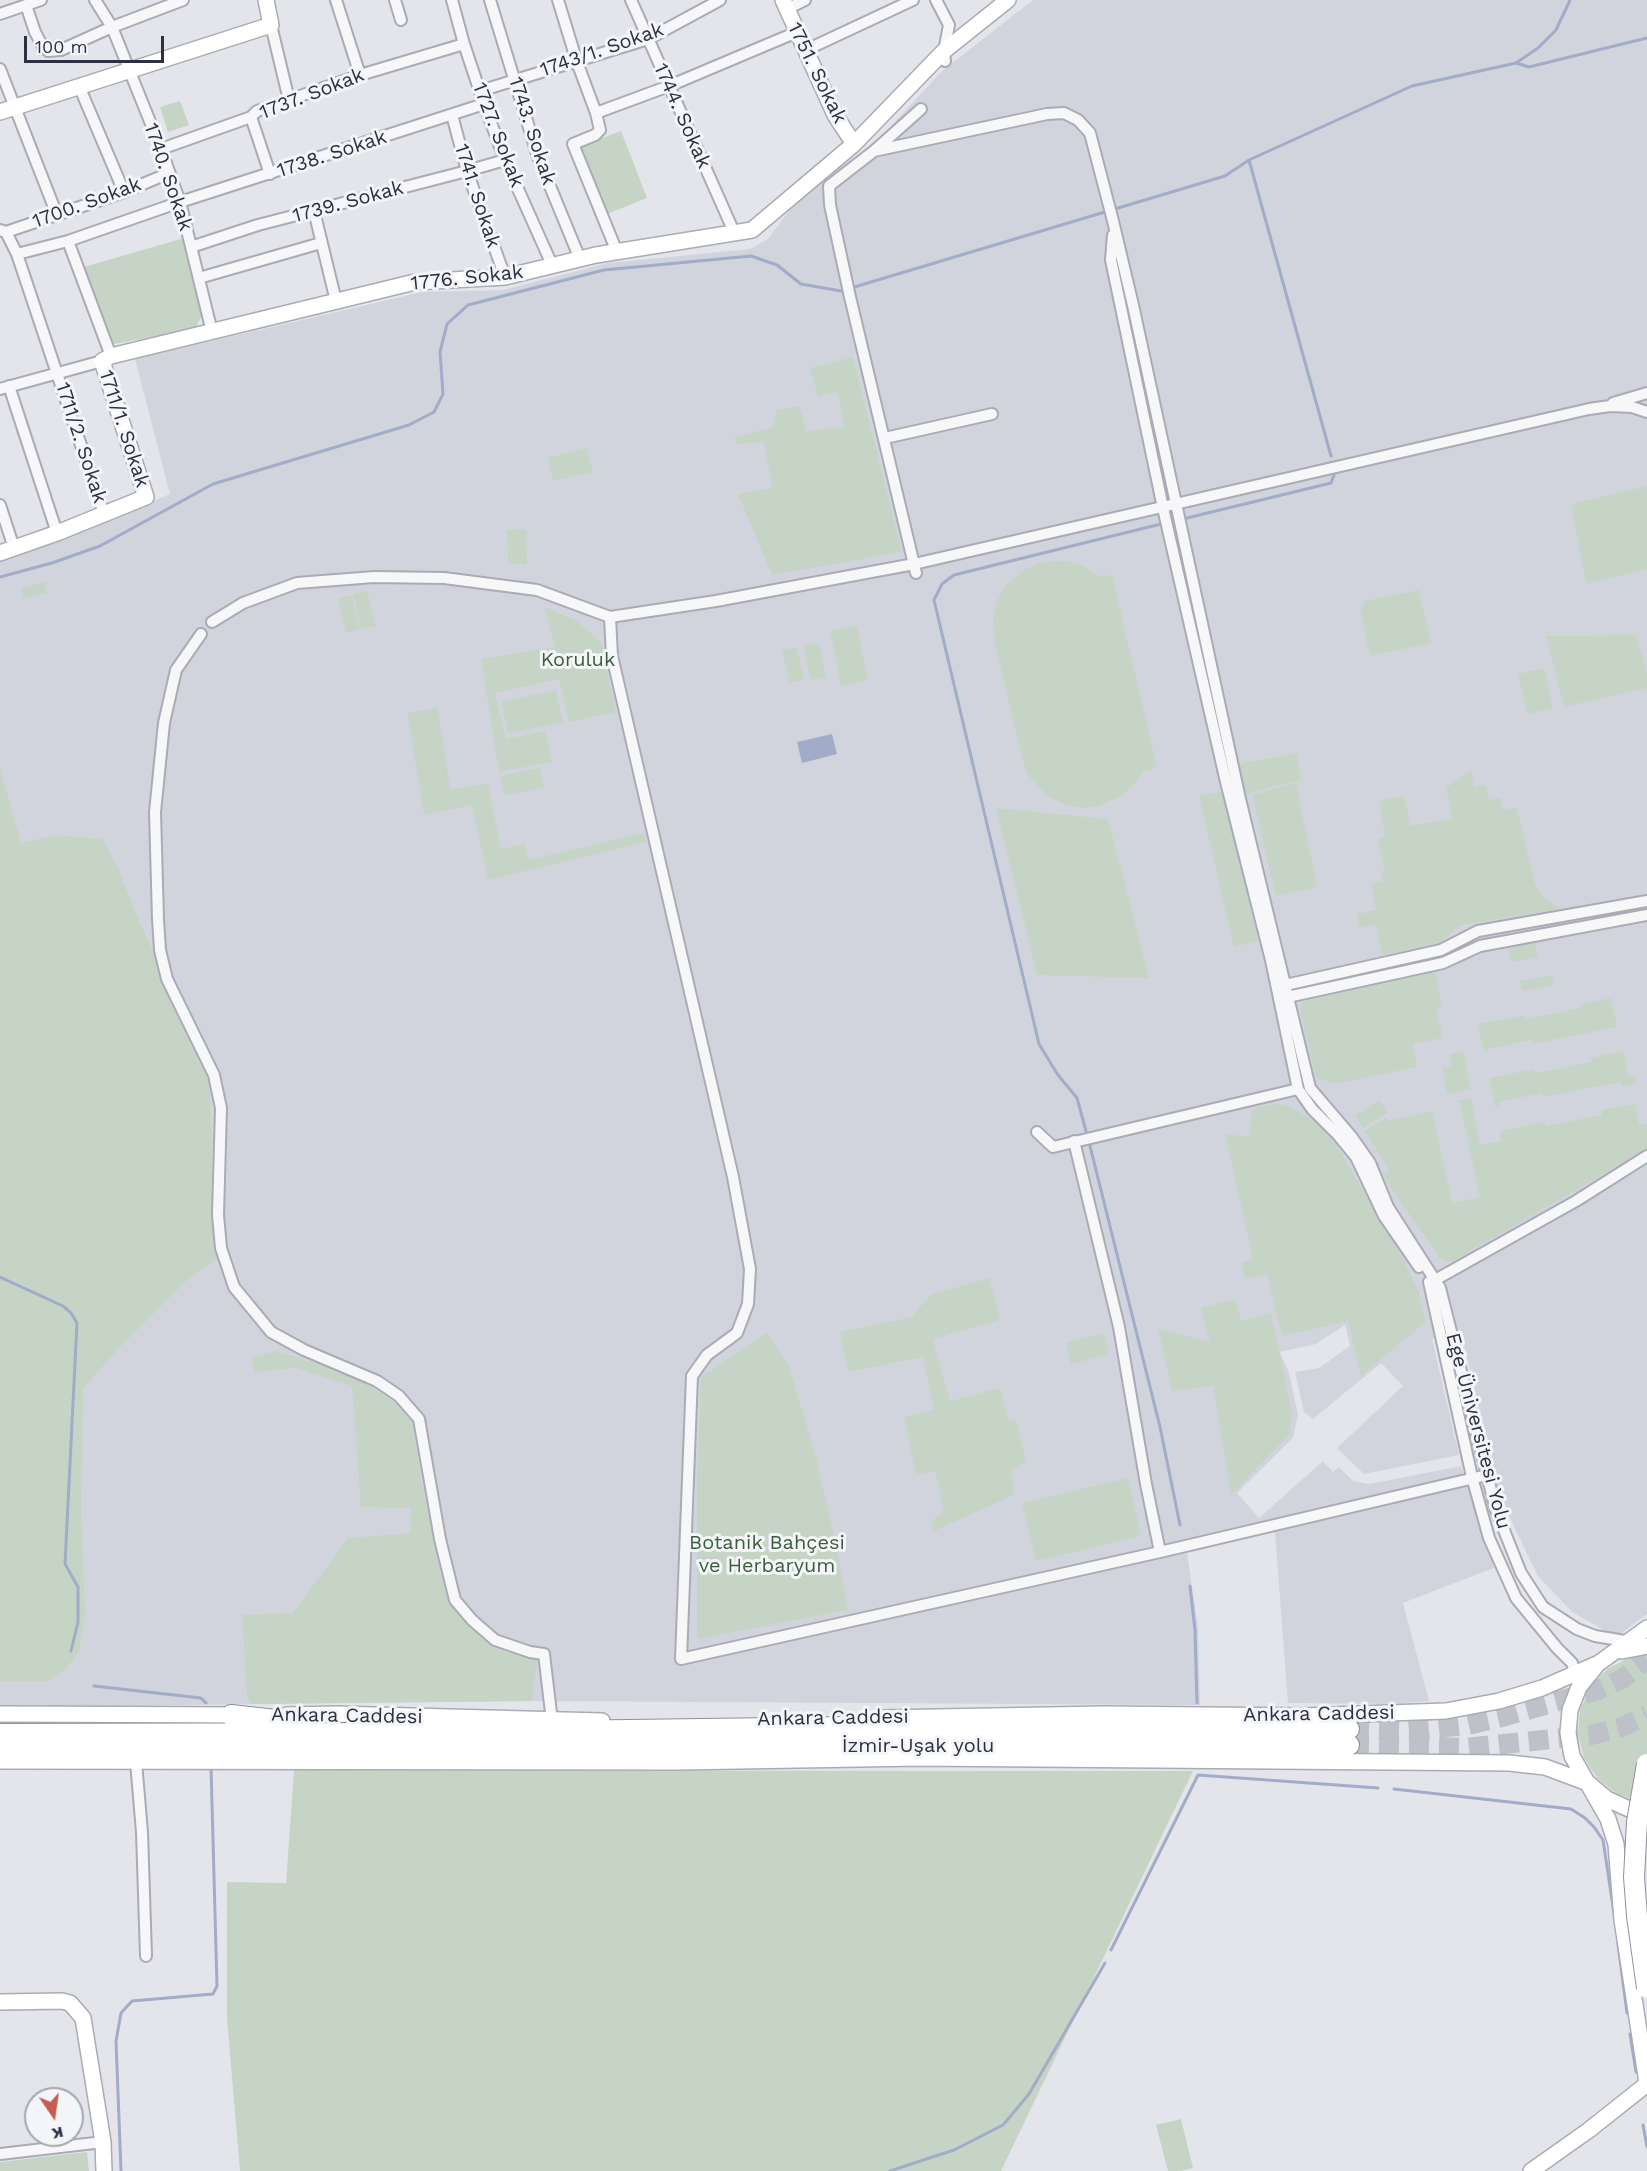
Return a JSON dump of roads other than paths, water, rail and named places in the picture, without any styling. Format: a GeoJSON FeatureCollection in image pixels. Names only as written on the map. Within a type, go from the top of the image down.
{"type":"FeatureCollection","features":[{"type":"Feature","properties":{"kind":"highway"},"geometry":{"type":"LineString","coordinates":[[231,1715],[409,1733]]}},
{"type":"Feature","properties":{"kind":"highway"},"geometry":{"type":"LineString","coordinates":[[850,1727],[901,1718]]}},
{"type":"Feature","properties":{"kind":"highway","name":"Ankara Caddesi"},"geometry":{"type":"LineString","coordinates":[[0,1734],[409,1733],[850,1727],[1349,1737]]}},
{"type":"Feature","properties":{"kind":"highway","name":"İzmir-Uşak yolu"},"geometry":{"type":"LineString","coordinates":[[488,1747],[835,1746],[1349,1737]]}},
{"type":"Feature","properties":{"kind":"highway"},"geometry":{"type":"LineString","coordinates":[[835,1746],[919,1758]]}},
{"type":"Feature","properties":{"kind":"highway"},"geometry":{"type":"LineString","coordinates":[[407,1762],[488,1747]]}},
{"type":"Feature","properties":{"kind":"highway","name":"Ankara Caddesi"},"geometry":{"type":"LineString","coordinates":[[0,1748],[488,1747]]}},
{"type":"Feature","properties":{"kind":"highway"},"geometry":{"type":"LineString","coordinates":[[1647,1764],[1637,1822],[1634,1877],[1647,1988]]}},
{"type":"Feature","properties":{"kind":"main road"},"geometry":{"type":"LineString","coordinates":[[7,110],[271,26],[267,0]]}},
{"type":"Feature","properties":{"kind":"main road","name":"1776. Sokak"},"geometry":{"type":"LineString","coordinates":[[106,359],[415,282],[505,277],[580,259],[752,230],[854,144],[894,102],[909,96],[945,56],[1003,4],[1020,0]]}},
{"type":"Feature","properties":{"kind":"main road","name":"1751. Sokak"},"geometry":{"type":"LineString","coordinates":[[785,4],[835,115],[854,144]]}},
{"type":"Feature","properties":{"kind":"main road","name":"1711/1. Sokak"},"geometry":{"type":"LineString","coordinates":[[104,514],[146,497],[106,359]]}},
{"type":"Feature","properties":{"kind":"main road"},"geometry":{"type":"LineString","coordinates":[[7,550],[104,514]]}},
{"type":"Feature","properties":{"kind":"main road","name":"Ankara Caddesi"},"geometry":{"type":"LineString","coordinates":[[0,1714],[336,1714],[552,1721],[1104,1714],[1303,1716],[1446,1711],[1499,1701],[1577,1680],[1647,1628]]}},
{"type":"Feature","properties":{"kind":"main road"},"geometry":{"type":"LineString","coordinates":[[1599,1662],[1617,1653],[1647,1645]]}},
{"type":"Feature","properties":{"kind":"main road"},"geometry":{"type":"LineString","coordinates":[[1531,2171],[1589,2130],[1647,2083],[1622,1920],[1616,1844],[1608,1819],[1572,1756],[1568,1733],[1570,1710],[1577,1680]]}},
{"type":"Feature","properties":{"kind":"main road"},"geometry":{"type":"LineString","coordinates":[[0,1761],[678,1762],[919,1758],[1509,1763],[1545,1767],[1588,1783],[1607,1799],[1629,1809],[1647,1811]]}},
{"type":"Feature","properties":{"kind":"main road"},"geometry":{"type":"LineString","coordinates":[[0,2002],[62,2001],[70,2003],[83,2018],[103,2142],[104,2171]]}},
{"type":"Feature","properties":{"kind":"main road"},"geometry":{"type":"LineString","coordinates":[[1544,2171],[1647,2096]]}},
{"type":"Feature","properties":{"kind":"street"},"geometry":{"type":"LineString","coordinates":[[0,14],[19,4],[41,0]]}},
{"type":"Feature","properties":{"kind":"street","name":"1740. Sokak"},"geometry":{"type":"LineString","coordinates":[[95,0],[112,27],[180,202],[212,332]]}},
{"type":"Feature","properties":{"kind":"street"},"geometry":{"type":"LineString","coordinates":[[19,4],[43,47],[48,51],[61,50],[112,27],[183,0]]}},
{"type":"Feature","properties":{"kind":"street"},"geometry":{"type":"LineString","coordinates":[[336,0],[360,75]]}},
{"type":"Feature","properties":{"kind":"street"},"geometry":{"type":"LineString","coordinates":[[395,0],[401,20]]}},
{"type":"Feature","properties":{"kind":"street","name":"1727. Sokak"},"geometry":{"type":"LineString","coordinates":[[452,0],[464,44],[505,160],[553,267]]}},
{"type":"Feature","properties":{"kind":"street","name":"1743. Sokak"},"geometry":{"type":"LineString","coordinates":[[490,0],[538,157],[580,259]]}},
{"type":"Feature","properties":{"kind":"street"},"geometry":{"type":"LineString","coordinates":[[558,0],[600,130],[595,135],[573,144],[617,252]]}},
{"type":"Feature","properties":{"kind":"street","name":"1744. Sokak"},"geometry":{"type":"LineString","coordinates":[[631,0],[734,232]]}},
{"type":"Feature","properties":{"kind":"street","name":"1743/1. Sokak"},"geometry":{"type":"LineString","coordinates":[[480,91],[648,39],[720,0]]}},
{"type":"Feature","properties":{"kind":"street"},"geometry":{"type":"LineString","coordinates":[[785,4],[805,0]]}},
{"type":"Feature","properties":{"kind":"street"},"geometry":{"type":"LineString","coordinates":[[806,50],[913,0]]}},
{"type":"Feature","properties":{"kind":"street"},"geometry":{"type":"LineString","coordinates":[[936,0],[950,26],[945,56]]}},
{"type":"Feature","properties":{"kind":"street"},"geometry":{"type":"LineString","coordinates":[[271,26],[289,100]]}},
{"type":"Feature","properties":{"kind":"street"},"geometry":{"type":"LineString","coordinates":[[596,113],[669,86],[797,32]]}},
{"type":"Feature","properties":{"kind":"street","name":"1737. Sokak"},"geometry":{"type":"LineString","coordinates":[[161,149],[251,117],[257,111],[360,75],[464,44]]}},
{"type":"Feature","properties":{"kind":"street"},"geometry":{"type":"LineString","coordinates":[[0,69],[7,110],[57,215]]}},
{"type":"Feature","properties":{"kind":"street"},"geometry":{"type":"LineString","coordinates":[[79,86],[124,192]]}},
{"type":"Feature","properties":{"kind":"street","name":"1738. Sokak"},"geometry":{"type":"LineString","coordinates":[[17,254],[68,241],[180,202],[484,104]]}},
{"type":"Feature","properties":{"kind":"street"},"geometry":{"type":"LineString","coordinates":[[915,569],[849,291],[830,205],[829,186],[874,151],[921,109]]}},
{"type":"Feature","properties":{"kind":"street"},"geometry":{"type":"LineString","coordinates":[[874,151],[1047,114],[1064,113],[1078,120],[1090,133],[1112,215],[1111,260],[1130,321],[1163,508],[1282,985],[1303,1088],[1312,1109],[1356,1157],[1384,1216],[1432,1281],[1576,1201],[1647,1156]]}},
{"type":"Feature","properties":{"kind":"street","name":"1741. Sokak"},"geometry":{"type":"LineString","coordinates":[[452,116],[467,171],[505,277]]}},
{"type":"Feature","properties":{"kind":"street"},"geometry":{"type":"LineString","coordinates":[[251,117],[270,174]]}},
{"type":"Feature","properties":{"kind":"street","name":"1739. Sokak"},"geometry":{"type":"LineString","coordinates":[[191,247],[258,225],[505,160]]}},
{"type":"Feature","properties":{"kind":"street","name":"1700. Sokak"},"geometry":{"type":"LineString","coordinates":[[3,231],[124,192],[169,172]]}},
{"type":"Feature","properties":{"kind":"street"},"geometry":{"type":"LineString","coordinates":[[314,211],[336,301]]}},
{"type":"Feature","properties":{"kind":"street","name":"1711/2. Sokak"},"geometry":{"type":"LineString","coordinates":[[3,231],[17,254],[104,514]]}},
{"type":"Feature","properties":{"kind":"street"},"geometry":{"type":"LineString","coordinates":[[68,241],[106,359]]}},
{"type":"Feature","properties":{"kind":"street"},"geometry":{"type":"LineString","coordinates":[[199,278],[321,243]]}},
{"type":"Feature","properties":{"kind":"street","name":"1776. Sokak"},"geometry":{"type":"LineString","coordinates":[[4,387],[106,359]]}},
{"type":"Feature","properties":{"kind":"street"},"geometry":{"type":"LineString","coordinates":[[1140,371],[1177,505],[1231,781]]}},
{"type":"Feature","properties":{"kind":"street"},"geometry":{"type":"LineString","coordinates":[[4,387],[57,533]]}},
{"type":"Feature","properties":{"kind":"street"},"geometry":{"type":"LineString","coordinates":[[212,622],[243,603],[297,583],[374,577],[444,578],[537,590],[610,617],[915,569],[1163,508],[1647,395],[1647,407]]}},
{"type":"Feature","properties":{"kind":"street"},"geometry":{"type":"LineString","coordinates":[[1595,408],[1632,407],[1647,412]]}},
{"type":"Feature","properties":{"kind":"street"},"geometry":{"type":"LineString","coordinates":[[885,438],[992,414]]}},
{"type":"Feature","properties":{"kind":"street"},"geometry":{"type":"LineString","coordinates":[[0,505],[7,550]]}},
{"type":"Feature","properties":{"kind":"street"},"geometry":{"type":"LineString","coordinates":[[610,617],[612,656],[732,1171],[750,1269],[747,1304],[737,1333],[707,1355],[692,1376],[681,1659],[1160,1552],[1487,1475]]}},
{"type":"Feature","properties":{"kind":"street"},"geometry":{"type":"LineString","coordinates":[[201,634],[176,670],[164,723],[155,812],[158,919],[160,950],[167,979],[214,1075],[220,1108],[218,1215],[221,1248],[234,1287],[271,1332],[304,1350],[377,1381],[399,1396],[419,1419],[433,1507],[455,1600],[472,1620],[495,1640],[543,1654],[552,1721]]}},
{"type":"Feature","properties":{"kind":"street"},"geometry":{"type":"LineString","coordinates":[[1282,985],[1441,950],[1478,930],[1647,903]]}},
{"type":"Feature","properties":{"kind":"street"},"geometry":{"type":"LineString","coordinates":[[1284,998],[1443,963],[1480,946],[1647,915]]}},
{"type":"Feature","properties":{"kind":"street"},"geometry":{"type":"LineString","coordinates":[[1037,1132],[1053,1147],[1303,1088]]}},
{"type":"Feature","properties":{"kind":"street"},"geometry":{"type":"LineString","coordinates":[[1074,1141],[1119,1328],[1160,1552]]}},
{"type":"Feature","properties":{"kind":"street","name":"Ege Üniversitesi Yolu"},"geometry":{"type":"LineString","coordinates":[[1432,1281],[1440,1288],[1496,1510],[1521,1573],[1543,1607],[1577,1629],[1594,1636],[1647,1645]]}},
{"type":"Feature","properties":{"kind":"street","name":"Ege Üniversitesi Yolu"},"geometry":{"type":"LineString","coordinates":[[1432,1281],[1472,1477],[1489,1538],[1516,1598],[1572,1663],[1577,1680]]}},
{"type":"Feature","properties":{"kind":"street"},"geometry":{"type":"LineString","coordinates":[[136,1762],[142,1832],[146,1956]]}},
{"type":"Feature","properties":{"kind":"street"},"geometry":{"type":"LineString","coordinates":[[0,2154],[103,2142]]}},
{"type":"Feature","properties":{"kind":"water"},"geometry":{"type":"Polygon","coordinates":[[[832,734],[837,754],[802,763],[797,742],[832,734]]]}},
{"type":"Feature","properties":{"kind":"waterway"},"geometry":{"type":"LineString","coordinates":[[0,577],[52,563],[100,546],[213,484],[409,425],[434,412],[443,394],[440,352],[447,324],[468,305],[604,270],[751,256],[777,265],[801,284],[841,291],[1225,176],[1249,160],[1412,86],[1516,63],[1538,48],[1556,30],[1570,0]]}},
{"type":"Feature","properties":{"kind":"waterway"},"geometry":{"type":"LineString","coordinates":[[1516,63],[1529,67],[1647,38]]}},
{"type":"Feature","properties":{"kind":"waterway"},"geometry":{"type":"LineString","coordinates":[[1249,160],[1331,456]]}},
{"type":"Feature","properties":{"kind":"waterway"},"geometry":{"type":"LineString","coordinates":[[1187,518],[1331,483],[1334,475]]}},
{"type":"Feature","properties":{"kind":"waterway"},"geometry":{"type":"LineString","coordinates":[[1086,1131],[1077,1098],[1058,1075],[1039,1044],[934,600],[942,584],[954,575],[1161,524]]}},
{"type":"Feature","properties":{"kind":"waterway"},"geometry":{"type":"LineString","coordinates":[[1090,1146],[1160,1427],[1180,1525]]}},
{"type":"Feature","properties":{"kind":"waterway"},"geometry":{"type":"LineString","coordinates":[[0,1277],[63,1306],[77,1323],[65,1564],[78,1587],[78,1622],[71,1651]]}},
{"type":"Feature","properties":{"kind":"waterway"},"geometry":{"type":"LineString","coordinates":[[1190,1586],[1195,1630],[1197,1703]]}},
{"type":"Feature","properties":{"kind":"waterway"},"geometry":{"type":"LineString","coordinates":[[94,1686],[201,1698],[206,1703]]}},
{"type":"Feature","properties":{"kind":"waterway"},"geometry":{"type":"LineString","coordinates":[[121,2171],[116,2041],[121,2013],[132,2001],[213,1994],[217,1986],[211,1767]]}},
{"type":"Feature","properties":{"kind":"waterway"},"geometry":{"type":"LineString","coordinates":[[1111,1950],[1198,1775],[1378,1788]]}},
{"type":"Feature","properties":{"kind":"waterway"},"geometry":{"type":"LineString","coordinates":[[1394,1789],[1571,1809],[1585,1818],[1603,1840],[1614,1913]]}},
{"type":"Feature","properties":{"kind":"waterway"},"geometry":{"type":"LineString","coordinates":[[1618,1944],[1627,2013]]}},
{"type":"Feature","properties":{"kind":"waterway"},"geometry":{"type":"LineString","coordinates":[[890,2171],[954,2150],[1003,2125],[1029,2094],[1105,1963]]}},
{"type":"Feature","properties":{"kind":"waterway"},"geometry":{"type":"LineString","coordinates":[[1630,2034],[1636,2072]]}},
{"type":"Feature","properties":{"kind":"waterway"},"geometry":{"type":"LineString","coordinates":[[1643,2125],[1647,2147]]}},
{"type":"Feature","properties":{"kind":"tunnel"},"geometry":{"type":"LineString","coordinates":[[1349,1729],[1409,1731],[1467,1725],[1502,1717],[1598,1690],[1622,1679],[1647,1659]]}},
{"type":"Feature","properties":{"kind":"tunnel"},"geometry":{"type":"LineString","coordinates":[[1349,1745],[1465,1748],[1591,1735],[1622,1727],[1647,1715]]}},
{"type":"Feature","properties":{"kind":"park label","name":"Koruluk"},"geometry":{"type":"Point","coordinates":[578,660]}},
{"type":"Feature","properties":{"kind":"park label","name":"Botanik Bahçesi ve Herbaryum"},"geometry":{"type":"Point","coordinates":[767,1554]}}]}
